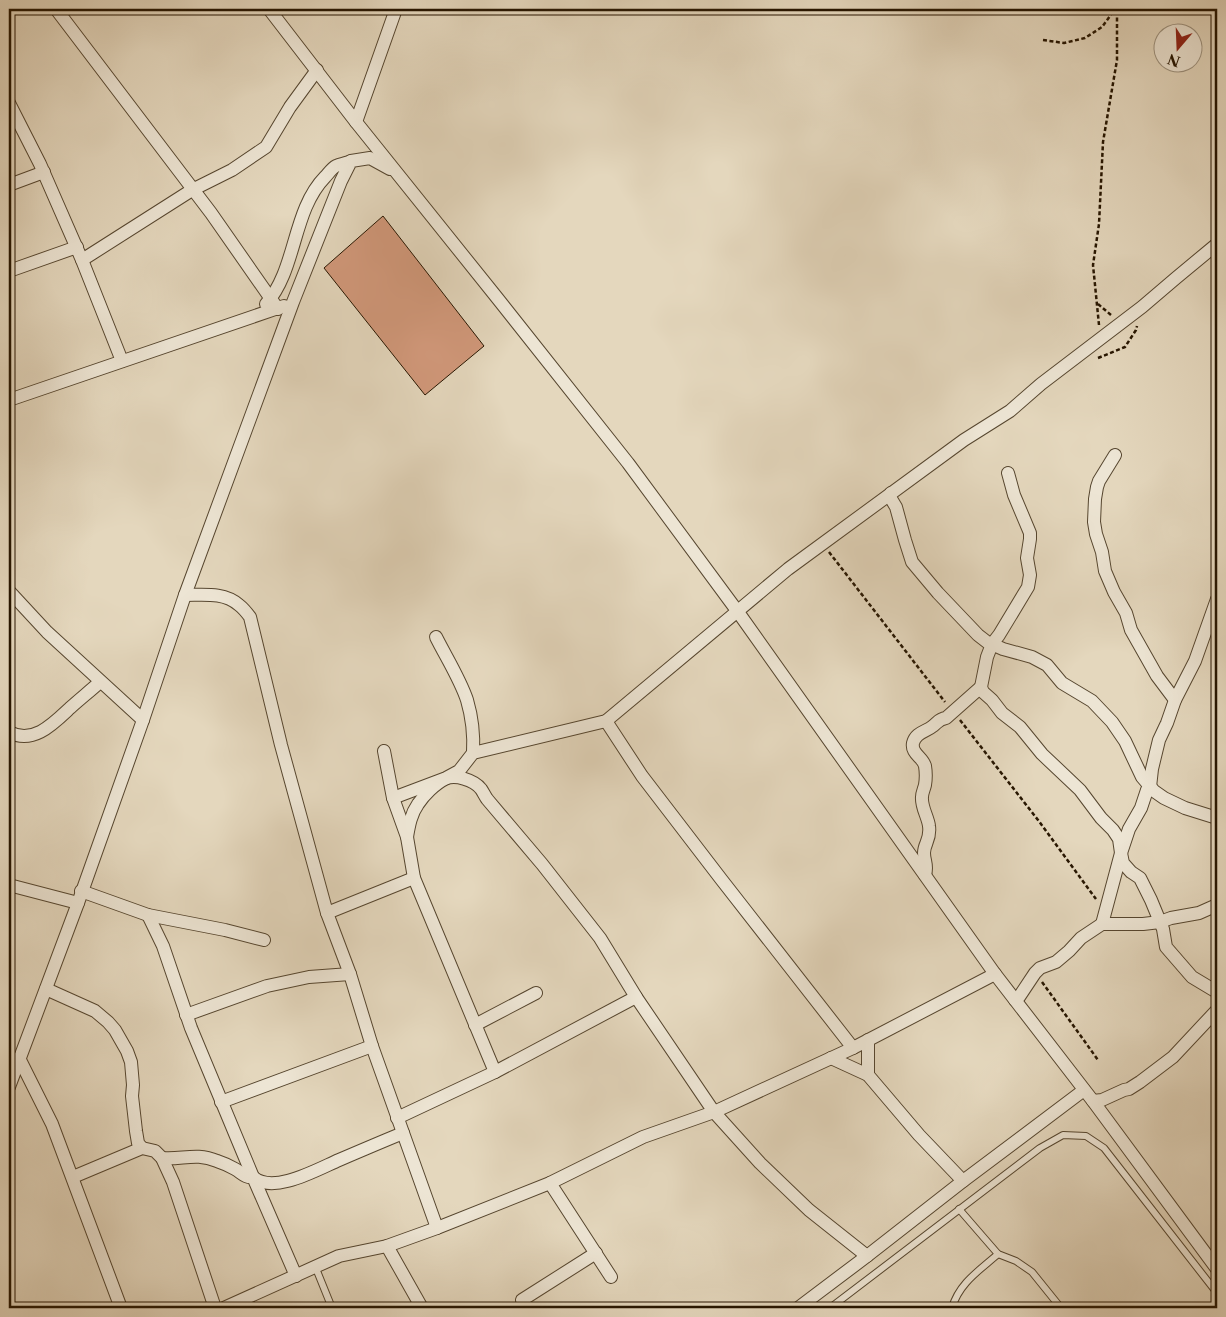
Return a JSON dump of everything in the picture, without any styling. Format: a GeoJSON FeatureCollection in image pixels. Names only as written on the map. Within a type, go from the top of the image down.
{"type":"FeatureCollection","features":[{"type":"Feature","properties":{"kind":"street"},"geometry":{"type":"LineString","coordinates":[[56,9],[211,214],[274,304]]}},
{"type":"Feature","properties":{"kind":"street"},"geometry":{"type":"LineString","coordinates":[[269,9],[356,122],[628,463],[738,612],[995,974],[1093,1101],[1216,1267]]}},
{"type":"Feature","properties":{"kind":"street"},"geometry":{"type":"LineString","coordinates":[[356,122],[396,9]]}},
{"type":"Feature","properties":{"kind":"street"},"geometry":{"type":"LineString","coordinates":[[82,260],[192,190],[232,170],[266,147],[290,107],[316,70]]}},
{"type":"Feature","properties":{"kind":"street"},"geometry":{"type":"LineString","coordinates":[[9,103],[44,172],[77,247],[122,361]]}},
{"type":"Feature","properties":{"kind":"street"},"geometry":{"type":"LineString","coordinates":[[274,304],[303,216],[319,183],[336,166],[370,158],[397,172]]}},
{"type":"Feature","properties":{"kind":"street"},"geometry":{"type":"LineString","coordinates":[[10,1080],[46,988],[143,720],[185,596],[293,302],[341,181],[351,161]]}},
{"type":"Feature","properties":{"kind":"street"},"geometry":{"type":"LineString","coordinates":[[9,185],[44,172]]}},
{"type":"Feature","properties":{"kind":"street"},"geometry":{"type":"LineString","coordinates":[[473,753],[606,720],[788,569],[822,543],[852,524],[964,440],[1010,411],[1041,384],[1142,307],[1217,244]]}},
{"type":"Feature","properties":{"kind":"street"},"geometry":{"type":"LineString","coordinates":[[9,271],[77,247]]}},
{"type":"Feature","properties":{"kind":"street"},"geometry":{"type":"LineString","coordinates":[[9,400],[255,317],[274,304],[293,302]]}},
{"type":"Feature","properties":{"kind":"street"},"geometry":{"type":"LineString","coordinates":[[1115,455],[1097,487],[1094,522],[1096,534],[1105,570],[1114,592],[1126,613],[1131,630],[1157,676],[1175,700]]}},
{"type":"Feature","properties":{"kind":"street"},"geometry":{"type":"LineString","coordinates":[[1008,473],[1014,495],[1030,533],[1026,558],[1030,575],[1028,587],[992,644],[987,657],[981,687],[983,692],[1002,713],[1020,728],[1042,754],[1080,790],[1100,818],[1116,834],[1124,863],[1131,872],[1140,878],[1156,910],[1163,929],[1166,947],[1192,977],[1217,992]]}},
{"type":"Feature","properties":{"kind":"street"},"geometry":{"type":"LineString","coordinates":[[891,493],[890,497],[896,507],[912,562],[978,635],[987,642],[1014,653],[1032,657],[1048,665],[1062,683],[1092,702],[1108,718],[1122,736],[1142,778],[1158,795],[1202,814],[1217,818]]}},
{"type":"Feature","properties":{"kind":"street"},"geometry":{"type":"LineString","coordinates":[[9,591],[48,632],[143,720]]}},
{"type":"Feature","properties":{"kind":"street"},"geometry":{"type":"LineString","coordinates":[[185,596],[214,595],[228,598],[240,605],[250,617],[283,754],[327,913],[350,974],[372,1046],[437,1228]]}},
{"type":"Feature","properties":{"kind":"street"},"geometry":{"type":"LineString","coordinates":[[1015,1000],[1035,973],[1045,966],[1056,962],[1104,918],[1120,853],[1129,829],[1150,787],[1157,746],[1175,700],[1195,661],[1217,599]]}},
{"type":"Feature","properties":{"kind":"street"},"geometry":{"type":"LineString","coordinates":[[393,798],[446,778],[459,771],[473,753],[470,710],[436,637]]}},
{"type":"Feature","properties":{"kind":"street"},"geometry":{"type":"LineString","coordinates":[[9,732],[25,737],[38,734],[50,726],[100,682]]}},
{"type":"Feature","properties":{"kind":"street"},"geometry":{"type":"LineString","coordinates":[[925,875],[924,852],[930,834],[922,798],[925,786],[925,768],[924,762],[913,748],[914,741],[921,732],[932,727],[940,719],[946,718],[981,687]]}},
{"type":"Feature","properties":{"kind":"street"},"geometry":{"type":"LineString","coordinates":[[606,720],[642,776],[720,879],[853,1048]]}},
{"type":"Feature","properties":{"kind":"street"},"geometry":{"type":"LineString","coordinates":[[384,751],[393,798],[407,837],[414,878],[495,1072]]}},
{"type":"Feature","properties":{"kind":"street"},"geometry":{"type":"LineString","coordinates":[[407,837],[410,820],[418,803],[430,790],[446,778],[459,778],[470,781],[481,788],[487,799],[542,864],[600,938],[636,997],[714,1112],[760,1163],[809,1210],[868,1256]]}},
{"type":"Feature","properties":{"kind":"street"},"geometry":{"type":"LineString","coordinates":[[327,913],[414,878]]}},
{"type":"Feature","properties":{"kind":"street"},"geometry":{"type":"LineString","coordinates":[[9,884],[79,897],[148,915],[225,930],[264,940]]}},
{"type":"Feature","properties":{"kind":"street"},"geometry":{"type":"LineString","coordinates":[[1104,918],[1143,924],[1200,913],[1217,905]]}},
{"type":"Feature","properties":{"kind":"street"},"geometry":{"type":"LineString","coordinates":[[148,915],[163,946],[186,1015],[221,1102],[296,1276]]}},
{"type":"Feature","properties":{"kind":"street"},"geometry":{"type":"LineString","coordinates":[[186,1015],[267,986],[309,977],[350,974]]}},
{"type":"Feature","properties":{"kind":"street"},"geometry":{"type":"LineString","coordinates":[[224,1308],[339,1256],[387,1246],[437,1228],[550,1183],[643,1138],[714,1112],[853,1048],[995,974]]}},
{"type":"Feature","properties":{"kind":"street"},"geometry":{"type":"LineString","coordinates":[[46,988],[95,1011],[115,1030],[131,1062],[136,1131],[138,1142],[142,1148]]}},
{"type":"Feature","properties":{"kind":"street"},"geometry":{"type":"LineString","coordinates":[[475,1025],[536,993]]}},
{"type":"Feature","properties":{"kind":"street"},"geometry":{"type":"LineString","coordinates":[[397,1118],[495,1072],[636,997]]}},
{"type":"Feature","properties":{"kind":"street"},"geometry":{"type":"LineString","coordinates":[[1093,1101],[1102,1100],[1129,1089],[1140,1082],[1168,1061],[1217,1010]]}},
{"type":"Feature","properties":{"kind":"street"},"geometry":{"type":"LineString","coordinates":[[868,1040],[868,1075]]}},
{"type":"Feature","properties":{"kind":"street"},"geometry":{"type":"LineString","coordinates":[[221,1102],[372,1046]]}},
{"type":"Feature","properties":{"kind":"street"},"geometry":{"type":"LineString","coordinates":[[20,1058],[52,1124],[121,1308]]}},
{"type":"Feature","properties":{"kind":"street"},"geometry":{"type":"LineString","coordinates":[[831,1058],[868,1075],[919,1135],[963,1180]]}},
{"type":"Feature","properties":{"kind":"street"},"geometry":{"type":"LineString","coordinates":[[798,1308],[868,1256],[963,1180],[1084,1090]]}},
{"type":"Feature","properties":{"kind":"street"},"geometry":{"type":"LineString","coordinates":[[253,1177],[258,1182],[293,1180],[403,1133]]}},
{"type":"Feature","properties":{"kind":"street"},"geometry":{"type":"LineString","coordinates":[[73,1177],[142,1148],[155,1151],[162,1158],[173,1182],[216,1308]]}},
{"type":"Feature","properties":{"kind":"street"},"geometry":{"type":"LineString","coordinates":[[162,1158],[170,1159],[193,1156],[211,1159],[232,1168],[247,1178],[253,1177]]}},
{"type":"Feature","properties":{"kind":"street"},"geometry":{"type":"LineString","coordinates":[[550,1183],[611,1277]]}},
{"type":"Feature","properties":{"kind":"street"},"geometry":{"type":"LineString","coordinates":[[387,1246],[422,1308]]}},
{"type":"Feature","properties":{"kind":"street"},"geometry":{"type":"LineString","coordinates":[[522,1300],[596,1253]]}},
{"type":"Feature","properties":{"kind":"lane"},"geometry":{"type":"LineString","coordinates":[[830,1308],[1040,1148],[1063,1135],[1086,1136],[1104,1148],[1217,1293]]}},
{"type":"Feature","properties":{"kind":"lane"},"geometry":{"type":"LineString","coordinates":[[959,1209],[998,1254],[1016,1261],[1032,1272],[1061,1308]]}},
{"type":"Feature","properties":{"kind":"lane"},"geometry":{"type":"LineString","coordinates":[[952,1308],[955,1299],[967,1280],[998,1254]]}},
{"type":"Feature","properties":{"kind":"lane"},"geometry":{"type":"LineString","coordinates":[[315,1266],[332,1308]]}},
{"type":"Feature","properties":{"kind":"path"},"geometry":{"type":"LineString","coordinates":[[1043,40],[1064,43],[1085,38],[1102,28],[1116,9]]}},
{"type":"Feature","properties":{"kind":"path"},"geometry":{"type":"LineString","coordinates":[[1101,338],[1093,265],[1099,224],[1103,142],[1117,60],[1116,9]]}},
{"type":"Feature","properties":{"kind":"path"},"geometry":{"type":"LineString","coordinates":[[1097,303],[1121,323]]}},
{"type":"Feature","properties":{"kind":"path"},"geometry":{"type":"LineString","coordinates":[[822,543],[948,705]]}},
{"type":"Feature","properties":{"kind":"path"},"geometry":{"type":"LineString","coordinates":[[960,720],[1038,820],[1104,918]]}},
{"type":"Feature","properties":{"kind":"path"},"geometry":{"type":"LineString","coordinates":[[1035,973],[1098,1060]]}},
{"type":"Feature","properties":{"kind":"building"},"geometry":{"type":"Polygon","coordinates":[[[383,216],[484,346],[425,395],[324,268],[383,216]]]}}]}
